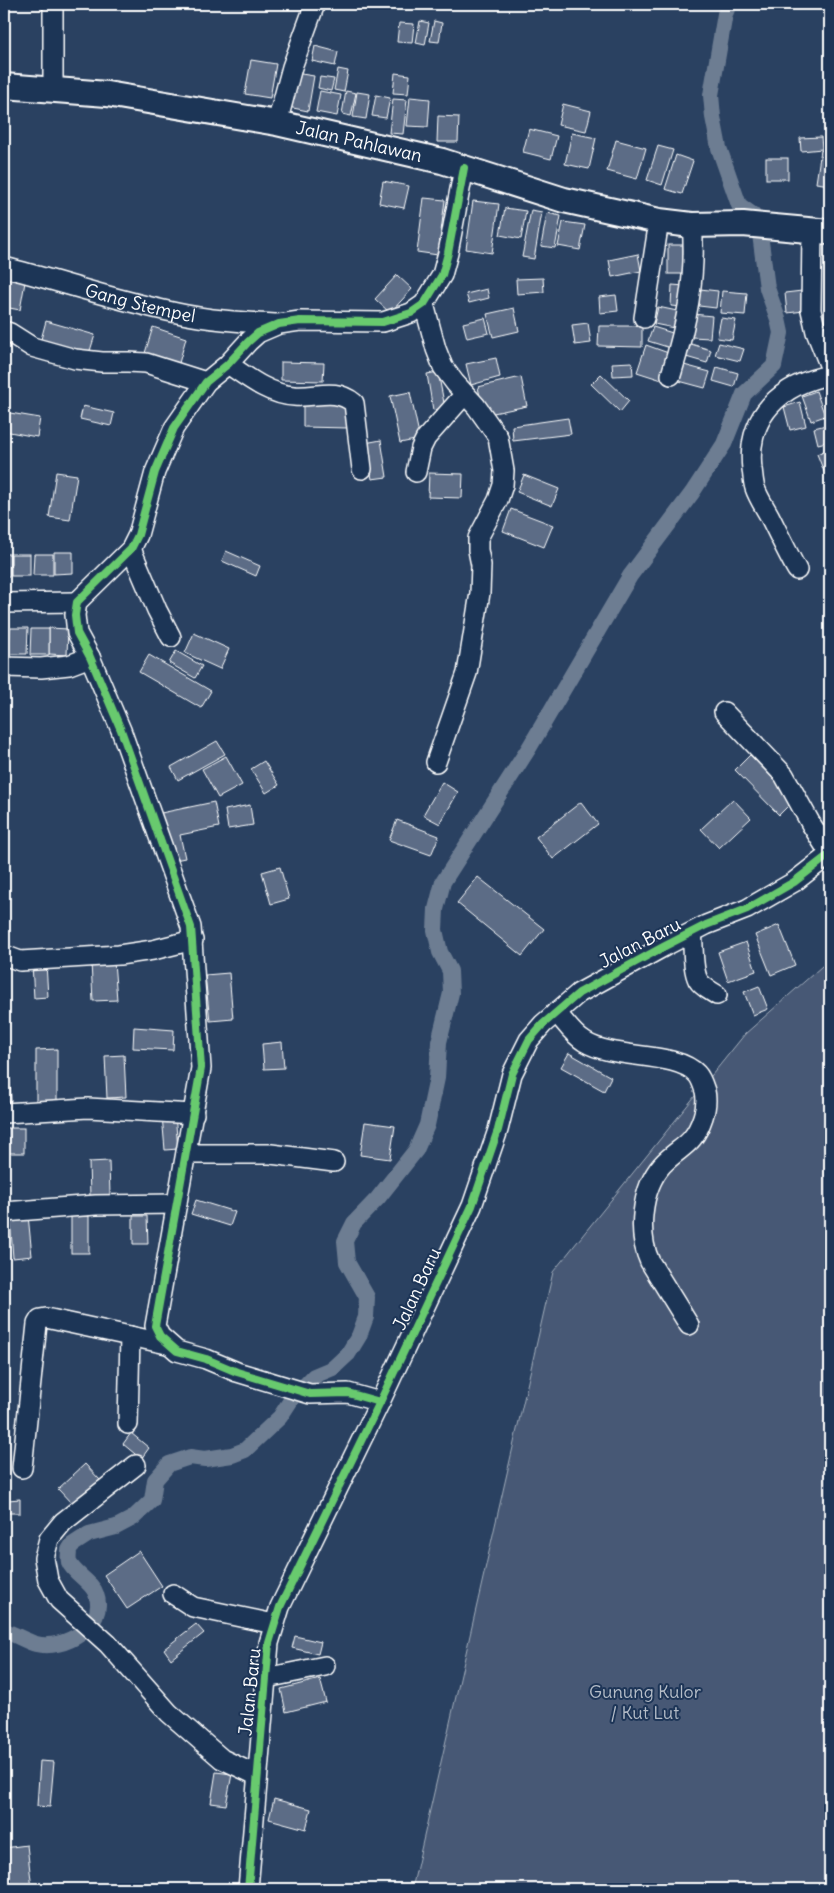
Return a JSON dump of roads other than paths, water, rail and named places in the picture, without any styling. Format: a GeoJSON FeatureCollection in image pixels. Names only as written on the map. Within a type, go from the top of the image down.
{"type":"FeatureCollection","features":[{"type":"Feature","properties":{"kind":"main road","name":"Jalan Pahlawan"},"geometry":{"type":"LineString","coordinates":[[4,86],[107,94],[277,122],[442,161],[564,200],[659,221],[700,224],[742,224],[821,231]]}},
{"type":"Feature","properties":{"kind":"street"},"geometry":{"type":"LineString","coordinates":[[53,4],[53,90]]}},
{"type":"Feature","properties":{"kind":"street"},"geometry":{"type":"LineString","coordinates":[[277,122],[292,67],[315,4]]}},
{"type":"Feature","properties":{"kind":"street"},"geometry":{"type":"LineString","coordinates":[[380,1402],[348,1393],[310,1394],[237,1372],[206,1358],[177,1351],[160,1336],[155,1326],[201,1068],[193,940],[191,927],[121,730],[90,657],[77,633],[75,615],[78,602],[131,549],[138,535],[155,472],[174,428],[206,382],[228,364],[258,333],[279,324],[300,321],[383,322],[411,313],[424,304],[442,275],[448,254],[464,168]]}},
{"type":"Feature","properties":{"kind":"street"},"geometry":{"type":"LineString","coordinates":[[644,318],[659,221]]}},
{"type":"Feature","properties":{"kind":"street"},"geometry":{"type":"LineString","coordinates":[[671,375],[684,328],[693,272],[694,245],[700,224]]}},
{"type":"Feature","properties":{"kind":"street"},"geometry":{"type":"LineString","coordinates":[[821,231],[812,310],[816,332],[830,367]]}},
{"type":"Feature","properties":{"kind":"street","name":"Gang Stempel"},"geometry":{"type":"LineString","coordinates":[[4,268],[179,314],[233,321],[279,324]]}},
{"type":"Feature","properties":{"kind":"street"},"geometry":{"type":"LineString","coordinates":[[424,304],[436,349],[443,367],[476,406],[498,437],[504,471],[503,484],[498,500],[478,538],[481,565],[480,593],[467,673],[436,762]]}},
{"type":"Feature","properties":{"kind":"street"},"geometry":{"type":"LineString","coordinates":[[4,331],[32,347],[74,359],[146,364],[206,382]]}},
{"type":"Feature","properties":{"kind":"street"},"geometry":{"type":"LineString","coordinates":[[228,364],[249,378],[278,392],[293,396],[338,394],[347,397],[354,403],[362,469]]}},
{"type":"Feature","properties":{"kind":"street"},"geometry":{"type":"LineString","coordinates":[[797,570],[754,487],[750,452],[758,423],[768,407],[798,384],[812,378],[830,375]]}},
{"type":"Feature","properties":{"kind":"street"},"geometry":{"type":"LineString","coordinates":[[416,472],[421,448],[426,438],[465,394]]}},
{"type":"Feature","properties":{"kind":"street"},"geometry":{"type":"LineString","coordinates":[[131,549],[157,610],[171,637]]}},
{"type":"Feature","properties":{"kind":"street"},"geometry":{"type":"LineString","coordinates":[[4,603],[78,602]]}},
{"type":"Feature","properties":{"kind":"street"},"geometry":{"type":"LineString","coordinates":[[4,667],[41,668],[69,665],[90,657]]}},
{"type":"Feature","properties":{"kind":"street"},"geometry":{"type":"LineString","coordinates":[[724,712],[784,775],[830,854]]}},
{"type":"Feature","properties":{"kind":"street","name":"Jalan Baru"},"geometry":{"type":"LineString","coordinates":[[248,1889],[256,1775],[269,1643],[274,1624],[280,1607],[380,1402],[472,1206],[498,1130],[512,1074],[521,1056],[530,1040],[556,1012],[579,993],[600,980],[706,925],[746,909],[794,882],[830,854]]}},
{"type":"Feature","properties":{"kind":"street"},"geometry":{"type":"LineString","coordinates":[[692,933],[698,980],[704,987],[717,995]]}},
{"type":"Feature","properties":{"kind":"street"},"geometry":{"type":"LineString","coordinates":[[4,955],[20,961],[119,955],[154,950],[193,940]]}},
{"type":"Feature","properties":{"kind":"street"},"geometry":{"type":"LineString","coordinates":[[556,1012],[577,1036],[586,1043],[619,1053],[674,1062],[689,1068],[697,1074],[701,1081],[707,1101],[700,1126],[690,1142],[665,1163],[655,1176],[650,1188],[642,1228],[645,1252],[689,1325]]}},
{"type":"Feature","properties":{"kind":"street"},"geometry":{"type":"LineString","coordinates":[[4,1113],[88,1108],[194,1114]]}},
{"type":"Feature","properties":{"kind":"street"},"geometry":{"type":"LineString","coordinates":[[186,1154],[271,1154],[334,1162]]}},
{"type":"Feature","properties":{"kind":"street"},"geometry":{"type":"LineString","coordinates":[[4,1212],[96,1205],[177,1204]]}},
{"type":"Feature","properties":{"kind":"street"},"geometry":{"type":"LineString","coordinates":[[22,1468],[37,1324],[40,1319],[46,1318],[168,1344]]}},
{"type":"Feature","properties":{"kind":"street"},"geometry":{"type":"LineString","coordinates":[[128,1424],[130,1336]]}},
{"type":"Feature","properties":{"kind":"street"},"geometry":{"type":"LineString","coordinates":[[136,1465],[63,1522],[49,1539],[44,1558],[48,1580],[59,1600],[108,1644],[169,1713],[222,1759],[256,1775]]}},
{"type":"Feature","properties":{"kind":"street"},"geometry":{"type":"LineString","coordinates":[[173,1594],[193,1607],[274,1624]]}},
{"type":"Feature","properties":{"kind":"street"},"geometry":{"type":"LineString","coordinates":[[266,1678],[325,1666]]}},
{"type":"Feature","properties":{"kind":"waterway"},"geometry":{"type":"LineString","coordinates":[[4,1631],[32,1643],[47,1645],[58,1644],[81,1634],[89,1626],[98,1606],[94,1590],[74,1570],[69,1562],[69,1550],[72,1545],[89,1534],[116,1527],[133,1518],[152,1500],[155,1480],[169,1464],[190,1457],[205,1459],[232,1455],[245,1450],[280,1417],[291,1400],[314,1376],[333,1368],[348,1354],[359,1336],[366,1317],[367,1297],[347,1262],[345,1241],[354,1223],[378,1198],[416,1150],[427,1125],[437,1078],[439,1042],[451,993],[450,971],[440,952],[435,930],[436,909],[443,882],[529,748],[630,576],[692,493],[724,444],[744,394],[774,366],[781,333],[767,288],[760,234],[753,215],[739,205],[719,148],[713,117],[711,95],[725,14],[729,4]]}},
{"type":"Feature","properties":{"kind":"park label","name":"Gunung Kulor / Kut Lut"},"geometry":{"type":"Point","coordinates":[645,1702]}}]}
